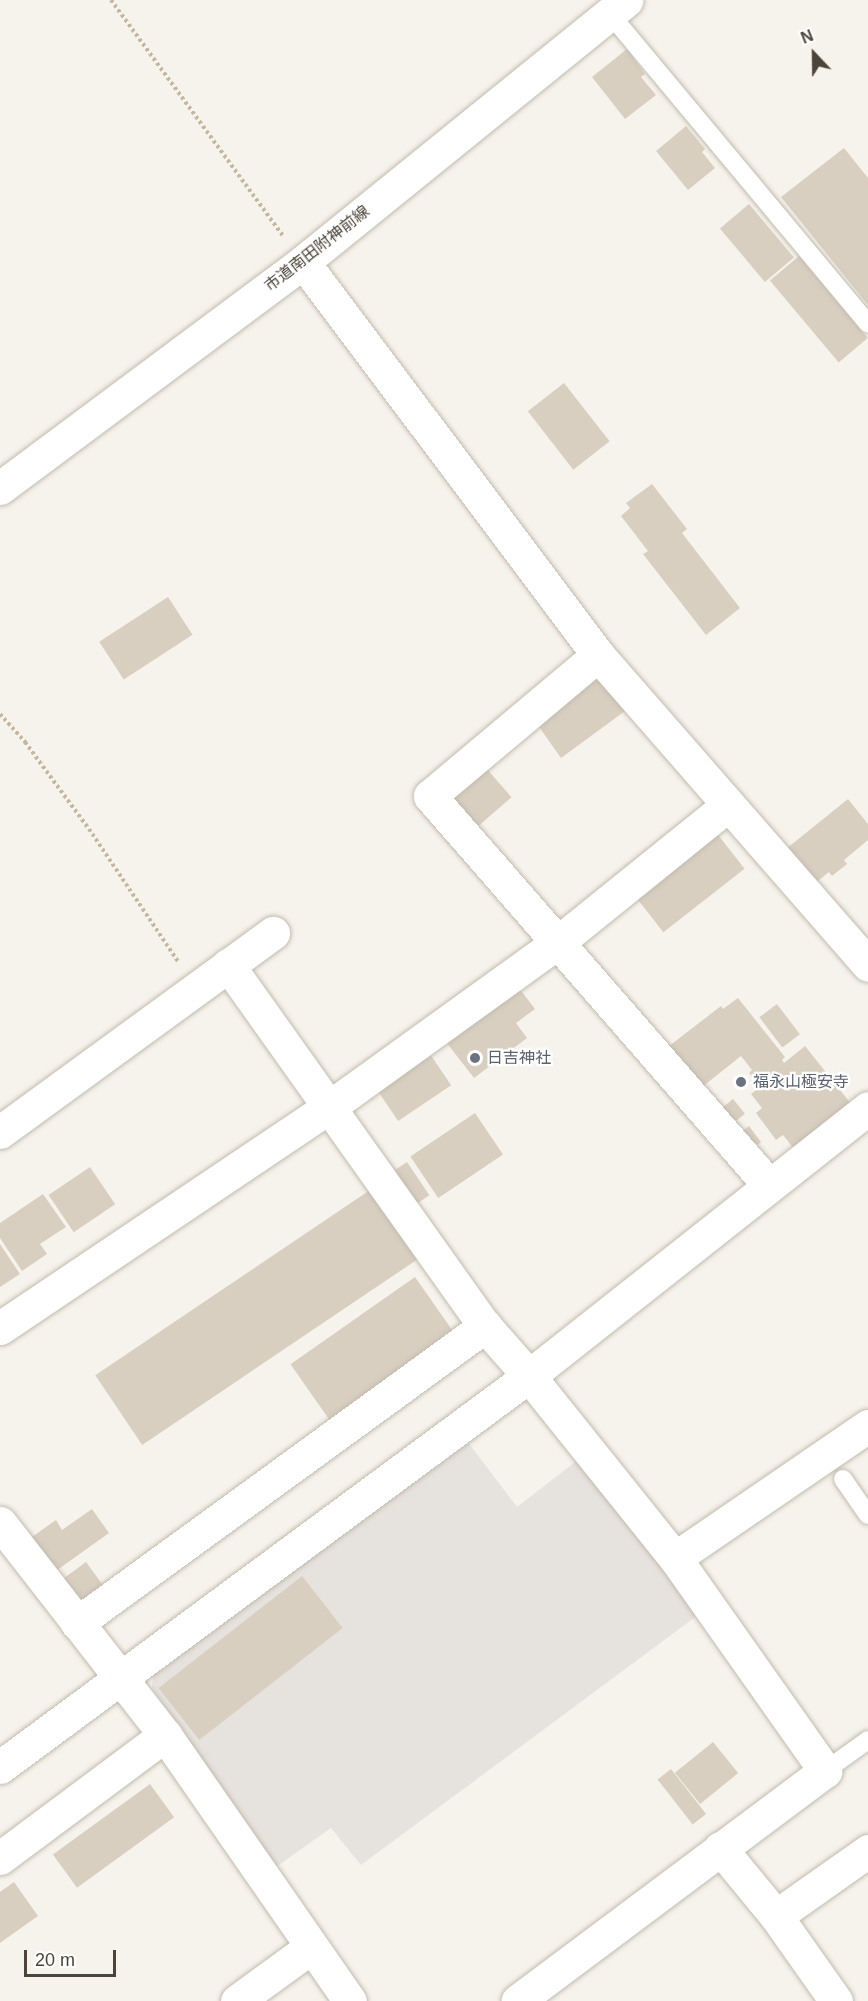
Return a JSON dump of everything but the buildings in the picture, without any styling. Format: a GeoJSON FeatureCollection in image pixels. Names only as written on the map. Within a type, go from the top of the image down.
{"type":"FeatureCollection","features":[{"type":"Feature","properties":{"kind":"street","name":"市道南田附神前線"},"geometry":{"type":"LineString","coordinates":[[0,488],[303,262],[618,7]]}},
{"type":"Feature","properties":{"kind":"street"},"geometry":{"type":"LineString","coordinates":[[303,262],[598,655],[727,806],[868,965]]}},
{"type":"Feature","properties":{"kind":"street"},"geometry":{"type":"LineString","coordinates":[[598,655],[430,796],[769,1185]]}},
{"type":"Feature","properties":{"kind":"street"},"geometry":{"type":"LineString","coordinates":[[0,1328],[327,1108],[557,943],[727,806]]}},
{"type":"Feature","properties":{"kind":"street"},"geometry":{"type":"LineString","coordinates":[[0,1132],[273,933]]}},
{"type":"Feature","properties":{"kind":"street"},"geometry":{"type":"LineString","coordinates":[[228,965],[327,1108],[485,1326],[529,1376],[675,1558],[825,1771],[517,2001]]}},
{"type":"Feature","properties":{"kind":"street"},"geometry":{"type":"LineString","coordinates":[[0,1767],[529,1376],[868,1108]]}},
{"type":"Feature","properties":{"kind":"street"},"geometry":{"type":"LineString","coordinates":[[77,1623],[485,1326]]}},
{"type":"Feature","properties":{"kind":"street"},"geometry":{"type":"LineString","coordinates":[[675,1558],[868,1426]]}},
{"type":"Feature","properties":{"kind":"street"},"geometry":{"type":"LineString","coordinates":[[0,1523],[165,1735],[350,2001]]}},
{"type":"Feature","properties":{"kind":"street"},"geometry":{"type":"LineString","coordinates":[[0,1858],[165,1735]]}},
{"type":"Feature","properties":{"kind":"street"},"geometry":{"type":"LineString","coordinates":[[720,1848],[776,1916],[836,2001]]}},
{"type":"Feature","properties":{"kind":"street"},"geometry":{"type":"LineString","coordinates":[[776,1916],[868,1851]]}},
{"type":"Feature","properties":{"kind":"street"},"geometry":{"type":"LineString","coordinates":[[237,2001],[311,1947]]}},
{"type":"Feature","properties":{"kind":"lane"},"geometry":{"type":"LineString","coordinates":[[618,7],[868,324]]}},
{"type":"Feature","properties":{"kind":"lane"},"geometry":{"type":"LineString","coordinates":[[843,1479],[868,1515]]}},
{"type":"Feature","properties":{"kind":"lane"},"geometry":{"type":"LineString","coordinates":[[825,1771],[868,1740]]}},
{"type":"Feature","properties":{"kind":"path"},"geometry":{"type":"LineString","coordinates":[[111,0],[303,262]]}},
{"type":"Feature","properties":{"kind":"path"},"geometry":{"type":"LineString","coordinates":[[0,714],[25,742],[89,829],[197,988]]}},
{"type":"Feature","properties":{"kind":"shaded area"},"geometry":{"type":"Polygon","coordinates":[[[464,1437],[517,1507],[583,1456],[698,1615],[361,1865],[331,1828],[276,1867],[152,1688],[153,1674],[464,1437]]]}},
{"type":"Feature","properties":{"kind":"place","name":"日吉神社"},"geometry":{"type":"Point","coordinates":[475,1058]}},
{"type":"Feature","properties":{"kind":"place","name":"福永山極安寺"},"geometry":{"type":"Point","coordinates":[741,1082]}}]}
